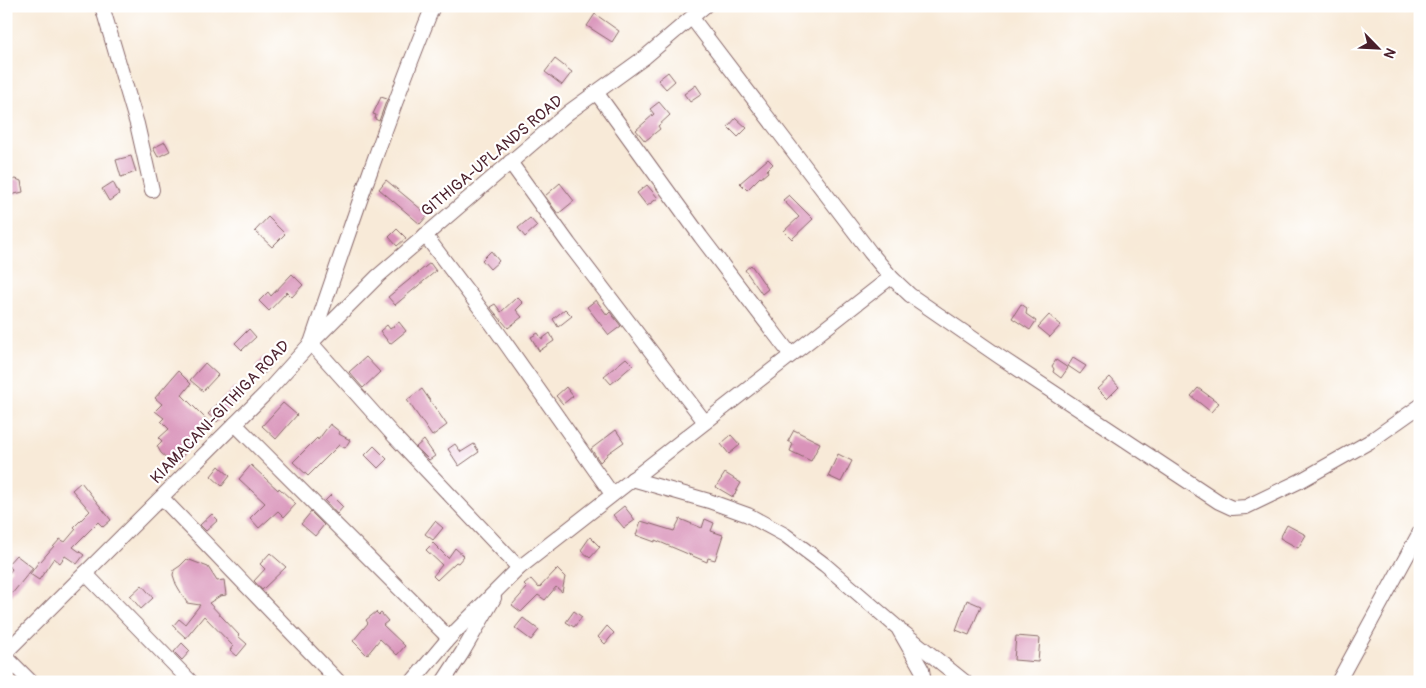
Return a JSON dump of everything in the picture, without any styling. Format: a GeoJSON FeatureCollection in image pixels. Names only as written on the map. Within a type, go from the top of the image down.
{"type":"FeatureCollection","features":[{"type":"Feature","properties":{"kind":"street"},"geometry":{"type":"LineString","coordinates":[[102,6],[137,124],[152,190]]}},
{"type":"Feature","properties":{"kind":"street","name":"KIAMACANI-GITHIGA ROAD"},"geometry":{"type":"LineString","coordinates":[[6,652],[265,394],[311,343],[368,174],[433,6]]}},
{"type":"Feature","properties":{"kind":"street","name":"GITHIGA-UPLANDS ROAD"},"geometry":{"type":"LineString","coordinates":[[311,343],[378,276],[510,162],[569,112],[645,57],[705,6]]}},
{"type":"Feature","properties":{"kind":"street"},"geometry":{"type":"LineString","coordinates":[[692,18],[870,252],[891,277],[910,295],[1000,358],[1219,502],[1232,508],[1246,507],[1300,482],[1369,442],[1420,406]]}},
{"type":"Feature","properties":{"kind":"street"},"geometry":{"type":"LineString","coordinates":[[596,92],[791,355]]}},
{"type":"Feature","properties":{"kind":"street"},"geometry":{"type":"LineString","coordinates":[[510,162],[568,244],[705,422]]}},
{"type":"Feature","properties":{"kind":"street"},"geometry":{"type":"LineString","coordinates":[[425,235],[492,324],[612,494]]}},
{"type":"Feature","properties":{"kind":"street"},"geometry":{"type":"LineString","coordinates":[[412,682],[448,638],[519,568],[891,277]]}},
{"type":"Feature","properties":{"kind":"street"},"geometry":{"type":"LineString","coordinates":[[311,343],[519,568]]}},
{"type":"Feature","properties":{"kind":"street"},"geometry":{"type":"LineString","coordinates":[[235,424],[448,638]]}},
{"type":"Feature","properties":{"kind":"street"},"geometry":{"type":"LineString","coordinates":[[632,479],[748,514],[785,535],[825,565],[898,628],[965,682]]}},
{"type":"Feature","properties":{"kind":"street"},"geometry":{"type":"LineString","coordinates":[[162,498],[339,682]]}},
{"type":"Feature","properties":{"kind":"street"},"geometry":{"type":"LineString","coordinates":[[1338,682],[1420,532]]}},
{"type":"Feature","properties":{"kind":"street"},"geometry":{"type":"LineString","coordinates":[[85,573],[192,682]]}},
{"type":"Feature","properties":{"kind":"street"},"geometry":{"type":"LineString","coordinates":[[443,682],[467,646],[500,586]]}},
{"type":"Feature","properties":{"kind":"street"},"geometry":{"type":"LineString","coordinates":[[898,628],[922,670],[924,682]]}},
{"type":"Feature","properties":{"kind":"street"},"geometry":{"type":"LineString","coordinates":[[6,657],[31,682]]}},
{"type":"Feature","properties":{"kind":"building"},"geometry":{"type":"Polygon","coordinates":[[[595,14],[619,31],[612,42],[587,26],[595,14]]]}},
{"type":"Feature","properties":{"kind":"building"},"geometry":{"type":"Polygon","coordinates":[[[555,59],[572,72],[562,85],[545,72],[555,59]]]}},
{"type":"Feature","properties":{"kind":"building"},"geometry":{"type":"Polygon","coordinates":[[[668,72],[675,81],[666,89],[658,80],[668,72]]]}},
{"type":"Feature","properties":{"kind":"building"},"geometry":{"type":"Polygon","coordinates":[[[696,85],[702,94],[690,102],[684,94],[696,85]]]}},
{"type":"Feature","properties":{"kind":"building"},"geometry":{"type":"Polygon","coordinates":[[[381,97],[387,99],[379,121],[375,119],[376,115],[373,114],[381,97]]]}},
{"type":"Feature","properties":{"kind":"building"},"geometry":{"type":"Polygon","coordinates":[[[659,102],[670,115],[658,126],[660,129],[645,141],[636,130],[654,114],[650,109],[659,102]]]}},
{"type":"Feature","properties":{"kind":"building"},"geometry":{"type":"Polygon","coordinates":[[[736,118],[747,128],[738,137],[728,127],[736,118]]]}},
{"type":"Feature","properties":{"kind":"building"},"geometry":{"type":"Polygon","coordinates":[[[165,142],[170,151],[158,157],[153,148],[165,142]]]}},
{"type":"Feature","properties":{"kind":"building"},"geometry":{"type":"Polygon","coordinates":[[[131,156],[136,172],[121,177],[116,160],[131,156]]]}},
{"type":"Feature","properties":{"kind":"building"},"geometry":{"type":"Polygon","coordinates":[[[768,159],[773,164],[767,170],[768,172],[747,190],[740,183],[768,159]]]}},
{"type":"Feature","properties":{"kind":"building"},"geometry":{"type":"Polygon","coordinates":[[[16,179],[21,181],[23,192],[6,196],[6,182],[16,179]]]}},
{"type":"Feature","properties":{"kind":"building"},"geometry":{"type":"Polygon","coordinates":[[[386,180],[428,215],[420,224],[379,189],[386,180]]]}},
{"type":"Feature","properties":{"kind":"building"},"geometry":{"type":"Polygon","coordinates":[[[113,182],[119,194],[109,201],[102,189],[113,182]]]}},
{"type":"Feature","properties":{"kind":"building"},"geometry":{"type":"Polygon","coordinates":[[[560,183],[574,201],[558,214],[545,196],[560,183]]]}},
{"type":"Feature","properties":{"kind":"building"},"geometry":{"type":"Polygon","coordinates":[[[647,185],[658,198],[647,206],[637,193],[647,185]]]}},
{"type":"Feature","properties":{"kind":"building"},"geometry":{"type":"Polygon","coordinates":[[[789,195],[813,219],[792,239],[784,231],[799,217],[783,200],[789,195]]]}},
{"type":"Feature","properties":{"kind":"building"},"geometry":{"type":"Polygon","coordinates":[[[268,217],[285,234],[272,247],[255,231],[268,217]]]}},
{"type":"Feature","properties":{"kind":"building"},"geometry":{"type":"Polygon","coordinates":[[[530,218],[537,226],[525,237],[518,228],[530,218]]]}},
{"type":"Feature","properties":{"kind":"building"},"geometry":{"type":"Polygon","coordinates":[[[397,229],[406,238],[397,246],[389,237],[397,229]]]}},
{"type":"Feature","properties":{"kind":"building"},"geometry":{"type":"Polygon","coordinates":[[[491,251],[499,261],[490,269],[482,260],[491,251]]]}},
{"type":"Feature","properties":{"kind":"building"},"geometry":{"type":"Polygon","coordinates":[[[430,263],[436,271],[395,305],[388,297],[430,263]]]}},
{"type":"Feature","properties":{"kind":"building"},"geometry":{"type":"Polygon","coordinates":[[[751,265],[768,289],[762,294],[745,270],[751,265]]]}},
{"type":"Feature","properties":{"kind":"building"},"geometry":{"type":"Polygon","coordinates":[[[292,274],[303,285],[292,297],[287,292],[269,311],[259,301],[268,292],[271,296],[292,274]]]}},
{"type":"Feature","properties":{"kind":"building"},"geometry":{"type":"Polygon","coordinates":[[[517,297],[523,303],[516,310],[522,317],[508,328],[490,307],[495,304],[501,312],[517,297]]]}},
{"type":"Feature","properties":{"kind":"building"},"geometry":{"type":"Polygon","coordinates":[[[596,300],[607,315],[610,312],[621,326],[609,335],[587,307],[596,300]]]}},
{"type":"Feature","properties":{"kind":"building"},"geometry":{"type":"Polygon","coordinates":[[[1021,304],[1027,308],[1026,314],[1036,321],[1030,330],[1012,318],[1021,304]]]}},
{"type":"Feature","properties":{"kind":"building"},"geometry":{"type":"Polygon","coordinates":[[[565,309],[572,316],[558,327],[553,319],[565,309]]]}},
{"type":"Feature","properties":{"kind":"building"},"geometry":{"type":"Polygon","coordinates":[[[1049,315],[1061,325],[1050,337],[1038,327],[1049,315]]]}},
{"type":"Feature","properties":{"kind":"building"},"geometry":{"type":"Polygon","coordinates":[[[399,322],[406,331],[390,344],[380,331],[387,325],[390,329],[399,322]]]}},
{"type":"Feature","properties":{"kind":"building"},"geometry":{"type":"Polygon","coordinates":[[[249,329],[256,337],[242,350],[235,343],[249,329]]]}},
{"type":"Feature","properties":{"kind":"building"},"geometry":{"type":"Polygon","coordinates":[[[538,333],[542,339],[550,333],[554,341],[539,351],[531,337],[538,333]]]}},
{"type":"Feature","properties":{"kind":"building"},"geometry":{"type":"Polygon","coordinates":[[[265,356],[273,364],[264,374],[255,366],[265,356]]]}},
{"type":"Feature","properties":{"kind":"building"},"geometry":{"type":"Polygon","coordinates":[[[366,357],[380,372],[363,388],[349,372],[366,357]]]}},
{"type":"Feature","properties":{"kind":"building"},"geometry":{"type":"Polygon","coordinates":[[[626,358],[633,365],[611,384],[604,376],[626,358]]]}},
{"type":"Feature","properties":{"kind":"building"},"geometry":{"type":"Polygon","coordinates":[[[1073,358],[1086,366],[1080,374],[1068,366],[1073,358]]]}},
{"type":"Feature","properties":{"kind":"building"},"geometry":{"type":"Polygon","coordinates":[[[1056,360],[1068,368],[1061,378],[1053,372],[1052,366],[1056,360]]]}},
{"type":"Feature","properties":{"kind":"building"},"geometry":{"type":"Polygon","coordinates":[[[205,363],[218,375],[203,391],[190,380],[205,363]]]}},
{"type":"Feature","properties":{"kind":"building"},"geometry":{"type":"Polygon","coordinates":[[[178,371],[191,384],[182,395],[210,423],[175,465],[161,453],[157,446],[162,441],[159,438],[169,429],[161,421],[164,418],[155,411],[162,404],[155,398],[178,371]]]}},
{"type":"Feature","properties":{"kind":"building"},"geometry":{"type":"Polygon","coordinates":[[[1110,377],[1119,387],[1107,399],[1097,389],[1110,377]]]}},
{"type":"Feature","properties":{"kind":"building"},"geometry":{"type":"Polygon","coordinates":[[[234,387],[242,395],[217,422],[208,414],[234,387]]]}},
{"type":"Feature","properties":{"kind":"building"},"geometry":{"type":"Polygon","coordinates":[[[566,387],[573,396],[563,404],[556,396],[566,387]]]}},
{"type":"Feature","properties":{"kind":"building"},"geometry":{"type":"Polygon","coordinates":[[[1198,388],[1219,403],[1211,412],[1191,396],[1198,388]]]}},
{"type":"Feature","properties":{"kind":"building"},"geometry":{"type":"Polygon","coordinates":[[[422,389],[447,425],[432,436],[407,400],[422,389]]]}},
{"type":"Feature","properties":{"kind":"building"},"geometry":{"type":"Polygon","coordinates":[[[283,403],[297,415],[276,439],[262,426],[283,403]]]}},
{"type":"Feature","properties":{"kind":"building"},"geometry":{"type":"Polygon","coordinates":[[[330,424],[340,432],[339,434],[350,440],[345,448],[339,445],[308,476],[293,462],[317,438],[318,440],[330,424]]]}},
{"type":"Feature","properties":{"kind":"building"},"geometry":{"type":"Polygon","coordinates":[[[616,430],[624,442],[607,454],[600,462],[591,449],[616,430]]]}},
{"type":"Feature","properties":{"kind":"building"},"geometry":{"type":"Polygon","coordinates":[[[794,430],[820,443],[811,461],[790,451],[793,444],[788,441],[794,430]]]}},
{"type":"Feature","properties":{"kind":"building"},"geometry":{"type":"Polygon","coordinates":[[[731,435],[740,445],[729,454],[721,444],[731,435]]]}},
{"type":"Feature","properties":{"kind":"building"},"geometry":{"type":"Polygon","coordinates":[[[424,440],[435,456],[429,460],[416,447],[424,440]]]}},
{"type":"Feature","properties":{"kind":"building"},"geometry":{"type":"Polygon","coordinates":[[[455,444],[461,452],[474,444],[479,452],[459,466],[448,449],[455,444]]]}},
{"type":"Feature","properties":{"kind":"building"},"geometry":{"type":"Polygon","coordinates":[[[374,446],[387,459],[378,468],[365,455],[374,446]]]}},
{"type":"Feature","properties":{"kind":"building"},"geometry":{"type":"Polygon","coordinates":[[[838,454],[852,461],[841,482],[828,476],[838,454]]]}},
{"type":"Feature","properties":{"kind":"building"},"geometry":{"type":"Polygon","coordinates":[[[251,465],[296,504],[284,517],[278,511],[259,528],[250,518],[265,503],[239,479],[251,465]]]}},
{"type":"Feature","properties":{"kind":"building"},"geometry":{"type":"Polygon","coordinates":[[[219,466],[230,476],[222,486],[211,476],[219,466]]]}},
{"type":"Feature","properties":{"kind":"building"},"geometry":{"type":"Polygon","coordinates":[[[725,473],[741,483],[733,497],[716,487],[725,473]]]}},
{"type":"Feature","properties":{"kind":"building"},"geometry":{"type":"Polygon","coordinates":[[[81,482],[111,520],[103,527],[98,522],[73,547],[84,555],[77,564],[65,556],[60,563],[54,558],[39,580],[30,574],[40,560],[60,539],[65,542],[76,529],[74,527],[90,511],[72,490],[81,482]]]}},
{"type":"Feature","properties":{"kind":"building"},"geometry":{"type":"Polygon","coordinates":[[[331,495],[343,507],[337,514],[325,501],[331,495]]]}},
{"type":"Feature","properties":{"kind":"building"},"geometry":{"type":"Polygon","coordinates":[[[624,506],[635,520],[624,528],[613,515],[624,506]]]}},
{"type":"Feature","properties":{"kind":"building"},"geometry":{"type":"Polygon","coordinates":[[[311,512],[324,525],[315,536],[301,524],[311,512]]]}},
{"type":"Feature","properties":{"kind":"building"},"geometry":{"type":"Polygon","coordinates":[[[212,514],[218,520],[206,531],[200,525],[212,514]]]}},
{"type":"Feature","properties":{"kind":"building"},"geometry":{"type":"Polygon","coordinates":[[[680,519],[702,528],[705,519],[714,523],[711,531],[723,535],[715,560],[708,558],[707,562],[655,540],[655,542],[636,535],[641,521],[674,531],[680,519]]]}},
{"type":"Feature","properties":{"kind":"building"},"geometry":{"type":"Polygon","coordinates":[[[435,521],[443,528],[433,540],[425,534],[435,521]]]}},
{"type":"Feature","properties":{"kind":"building"},"geometry":{"type":"Polygon","coordinates":[[[1287,525],[1306,535],[1298,548],[1280,538],[1287,525]]]}},
{"type":"Feature","properties":{"kind":"building"},"geometry":{"type":"Polygon","coordinates":[[[590,537],[600,547],[590,558],[581,550],[590,537]]]}},
{"type":"Feature","properties":{"kind":"building"},"geometry":{"type":"Polygon","coordinates":[[[433,543],[448,558],[455,548],[464,556],[437,580],[433,576],[442,565],[426,550],[433,543]]]}},
{"type":"Feature","properties":{"kind":"building"},"geometry":{"type":"Polygon","coordinates":[[[270,553],[286,567],[262,590],[254,581],[265,569],[260,564],[270,553]]]}},
{"type":"Feature","properties":{"kind":"building"},"geometry":{"type":"Polygon","coordinates":[[[16,555],[33,568],[11,595],[6,591],[6,577],[12,569],[7,565],[16,555]]]}},
{"type":"Feature","properties":{"kind":"building"},"geometry":{"type":"Polygon","coordinates":[[[187,559],[208,567],[217,581],[224,580],[226,595],[220,596],[209,603],[247,644],[237,656],[230,650],[233,646],[204,616],[186,638],[173,626],[179,619],[185,624],[200,605],[187,603],[173,575],[174,570],[187,559]]]}},
{"type":"Feature","properties":{"kind":"building"},"geometry":{"type":"Polygon","coordinates":[[[557,569],[565,577],[562,592],[556,587],[545,600],[538,595],[521,612],[512,605],[527,588],[524,585],[531,579],[539,588],[557,569]]]}},
{"type":"Feature","properties":{"kind":"building"},"geometry":{"type":"Polygon","coordinates":[[[142,585],[153,598],[141,609],[130,596],[142,585]]]}},
{"type":"Feature","properties":{"kind":"building"},"geometry":{"type":"Polygon","coordinates":[[[967,600],[981,606],[969,635],[956,630],[967,600]]]}},
{"type":"Feature","properties":{"kind":"building"},"geometry":{"type":"Polygon","coordinates":[[[574,611],[582,617],[574,627],[566,622],[574,611]]]}},
{"type":"Feature","properties":{"kind":"building"},"geometry":{"type":"Polygon","coordinates":[[[376,612],[379,615],[381,613],[388,621],[383,625],[405,646],[397,655],[380,639],[367,655],[353,641],[368,623],[366,620],[376,612]]]}},
{"type":"Feature","properties":{"kind":"building"},"geometry":{"type":"Polygon","coordinates":[[[523,618],[539,630],[531,640],[515,628],[523,618]]]}},
{"type":"Feature","properties":{"kind":"building"},"geometry":{"type":"Polygon","coordinates":[[[607,626],[614,633],[605,644],[598,637],[607,626]]]}},
{"type":"Feature","properties":{"kind":"building"},"geometry":{"type":"Polygon","coordinates":[[[1016,636],[1040,638],[1038,662],[1014,660],[1016,636]]]}},
{"type":"Feature","properties":{"kind":"building"},"geometry":{"type":"Polygon","coordinates":[[[182,643],[190,651],[182,660],[174,652],[182,643]]]}}]}
